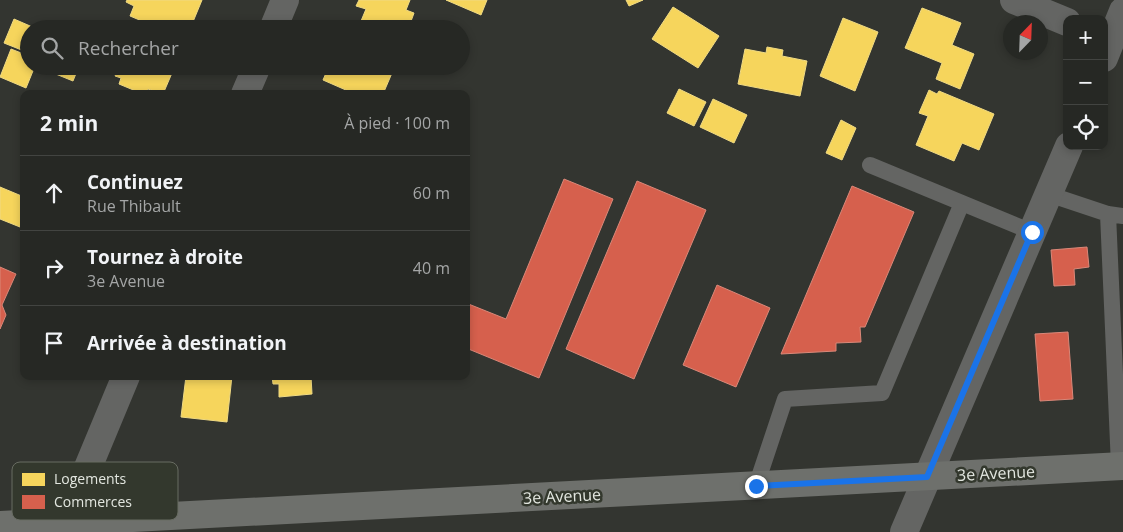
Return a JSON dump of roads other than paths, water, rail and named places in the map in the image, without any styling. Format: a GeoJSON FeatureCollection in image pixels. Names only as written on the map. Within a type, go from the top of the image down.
{"type":"FeatureCollection","features":[{"type":"Feature","properties":{"kind":"main road","name":"3e Avenue"},"geometry":{"type":"LineString","coordinates":[[178,516],[1121,466]]}},
{"type":"Feature","properties":{"kind":"main road","name":"3e Avenue"},"geometry":{"type":"LineString","coordinates":[[0,525],[101,520]]}},
{"type":"Feature","properties":{"kind":"street"},"geometry":{"type":"LineString","coordinates":[[277,20],[285,0]]}},
{"type":"Feature","properties":{"kind":"street"},"geometry":{"type":"LineString","coordinates":[[1014,0],[1063,20]]}},
{"type":"Feature","properties":{"kind":"street"},"geometry":{"type":"LineString","coordinates":[[1108,42],[1123,11]]}},
{"type":"Feature","properties":{"kind":"street"},"geometry":{"type":"LineString","coordinates":[[247,90],[253,75]]}},
{"type":"Feature","properties":{"kind":"street"},"geometry":{"type":"LineString","coordinates":[[904,532],[1067,150]]}},
{"type":"Feature","properties":{"kind":"street"},"geometry":{"type":"LineString","coordinates":[[90,462],[124,380]]}},
{"type":"Feature","properties":{"kind":"lane"},"geometry":{"type":"LineString","coordinates":[[870,165],[1032,232]]}},
{"type":"Feature","properties":{"kind":"lane"},"geometry":{"type":"LineString","coordinates":[[1048,194],[1116,215],[1121,466]]}},
{"type":"Feature","properties":{"kind":"lane"},"geometry":{"type":"LineString","coordinates":[[756,486],[786,399],[882,393],[962,203]]}}]}
